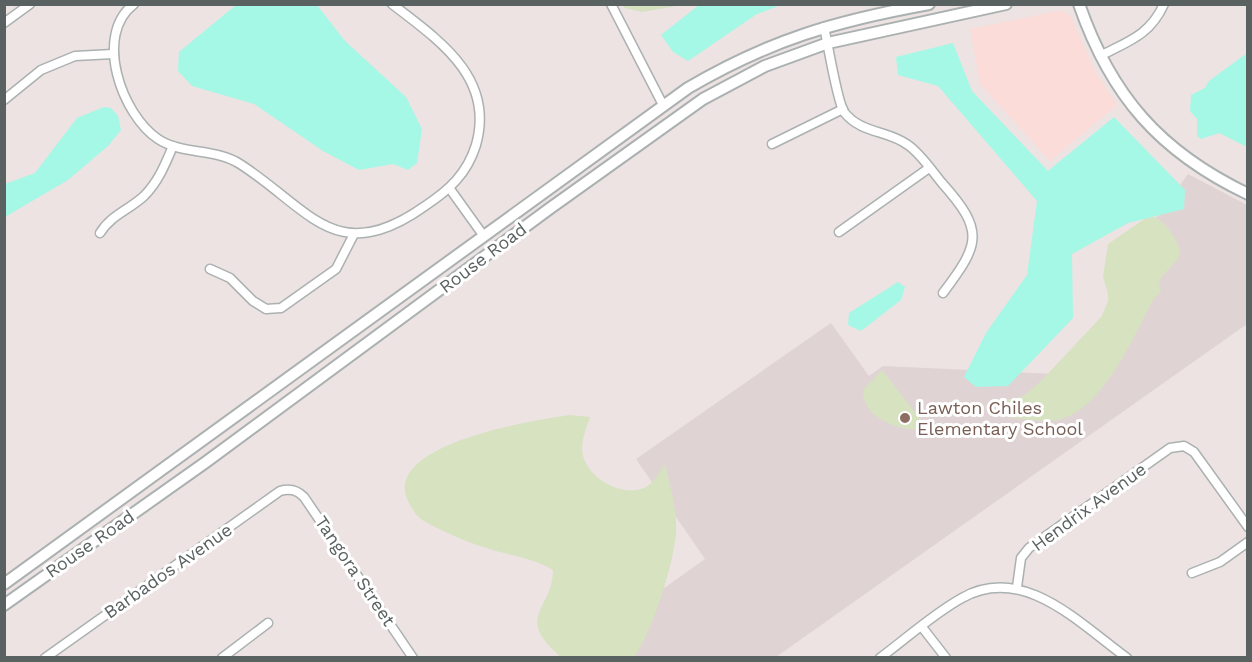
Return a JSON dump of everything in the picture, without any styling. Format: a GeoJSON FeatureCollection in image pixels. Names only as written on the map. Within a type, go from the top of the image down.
{"type":"FeatureCollection","features":[{"type":"Feature","properties":{"kind":"street"},"geometry":{"type":"LineString","coordinates":[[4,23],[30,4]]}},
{"type":"Feature","properties":{"kind":"street"},"geometry":{"type":"LineString","coordinates":[[134,4],[126,11],[114,35],[113,54],[117,77],[145,126],[157,138],[173,146],[215,154],[238,163],[311,219],[334,230],[354,234],[382,230],[406,220],[450,189],[467,167],[476,144],[481,115],[476,89],[464,69],[436,41],[392,4]]}},
{"type":"Feature","properties":{"kind":"street"},"geometry":{"type":"LineString","coordinates":[[611,4],[663,105]]}},
{"type":"Feature","properties":{"kind":"street","name":"Rouse Road"},"geometry":{"type":"LineString","coordinates":[[4,584],[257,403],[663,105],[729,64],[776,43],[824,27],[929,4]]}},
{"type":"Feature","properties":{"kind":"street","name":"Rouse Road"},"geometry":{"type":"LineString","coordinates":[[4,605],[206,462],[549,208],[703,99],[765,66],[828,44],[1006,4]]}},
{"type":"Feature","properties":{"kind":"street"},"geometry":{"type":"LineString","coordinates":[[1079,4],[1100,56],[1131,107],[1169,146],[1219,180],[1248,194]]}},
{"type":"Feature","properties":{"kind":"street"},"geometry":{"type":"LineString","coordinates":[[1100,56],[1145,33],[1156,21],[1164,4]]}},
{"type":"Feature","properties":{"kind":"street"},"geometry":{"type":"LineString","coordinates":[[824,27],[843,109],[853,121],[867,130],[892,136],[909,146],[966,212],[972,226],[973,243],[966,262],[943,293]]}},
{"type":"Feature","properties":{"kind":"street"},"geometry":{"type":"LineString","coordinates":[[4,99],[41,70],[75,56],[113,54]]}},
{"type":"Feature","properties":{"kind":"street"},"geometry":{"type":"LineString","coordinates":[[772,144],[843,109]]}},
{"type":"Feature","properties":{"kind":"street"},"geometry":{"type":"LineString","coordinates":[[100,233],[107,222],[142,198],[158,181],[173,146]]}},
{"type":"Feature","properties":{"kind":"street"},"geometry":{"type":"LineString","coordinates":[[839,232],[929,168]]}},
{"type":"Feature","properties":{"kind":"street"},"geometry":{"type":"LineString","coordinates":[[450,189],[483,235]]}},
{"type":"Feature","properties":{"kind":"street"},"geometry":{"type":"LineString","coordinates":[[210,268],[230,278],[252,301],[267,309],[281,308],[336,269],[354,234]]}},
{"type":"Feature","properties":{"kind":"street","name":"Hendrix Avenue"},"geometry":{"type":"LineString","coordinates":[[1017,587],[1021,558],[1029,548],[1170,448],[1184,446],[1194,452],[1248,527]]}},
{"type":"Feature","properties":{"kind":"street","name":"Barbados Avenue"},"geometry":{"type":"LineString","coordinates":[[45,657],[280,491],[293,490]]}},
{"type":"Feature","properties":{"kind":"street","name":"Tangora Street"},"geometry":{"type":"LineString","coordinates":[[293,490],[304,497],[413,657]]}},
{"type":"Feature","properties":{"kind":"street"},"geometry":{"type":"LineString","coordinates":[[1192,573],[1210,567],[1248,542]]}},
{"type":"Feature","properties":{"kind":"street"},"geometry":{"type":"LineString","coordinates":[[880,657],[961,599],[976,591],[1017,587],[1038,595],[1127,657]]}},
{"type":"Feature","properties":{"kind":"street"},"geometry":{"type":"LineString","coordinates":[[222,657],[268,623]]}},
{"type":"Feature","properties":{"kind":"street"},"geometry":{"type":"LineString","coordinates":[[922,627],[945,657]]}},
{"type":"Feature","properties":{"kind":"shaded area"},"geometry":{"type":"Polygon","coordinates":[[[236,5],[317,5],[345,41],[406,97],[422,129],[417,163],[408,170],[393,164],[359,170],[323,151],[254,104],[192,86],[178,71],[179,52],[236,5]]]}},
{"type":"Feature","properties":{"kind":"shaded area"},"geometry":{"type":"Polygon","coordinates":[[[623,5],[682,5],[642,12],[625,8],[623,5]]]}},
{"type":"Feature","properties":{"kind":"shaded area"},"geometry":{"type":"Polygon","coordinates":[[[699,5],[781,5],[757,14],[688,61],[673,52],[661,35],[699,5]]]}},
{"type":"Feature","properties":{"kind":"shaded area"},"geometry":{"type":"Polygon","coordinates":[[[1064,11],[1071,17],[1095,71],[1117,105],[1050,161],[980,84],[970,29],[1064,11]]]}},
{"type":"Feature","properties":{"kind":"shaded area"},"geometry":{"type":"Polygon","coordinates":[[[953,43],[972,91],[1048,171],[1114,117],[1185,190],[1184,209],[1128,223],[1072,254],[1073,318],[1008,386],[976,387],[964,377],[986,333],[1027,275],[1037,201],[938,86],[898,75],[896,57],[953,43]]]}},
{"type":"Feature","properties":{"kind":"shaded area"},"geometry":{"type":"Polygon","coordinates":[[[1247,53],[1247,147],[1219,133],[1201,139],[1197,136],[1197,119],[1190,111],[1191,95],[1205,88],[1209,81],[1247,53]]]}},
{"type":"Feature","properties":{"kind":"shaded area"},"geometry":{"type":"Polygon","coordinates":[[[104,107],[111,108],[118,116],[121,130],[108,146],[68,180],[5,217],[5,184],[35,173],[77,118],[104,107]]]}},
{"type":"Feature","properties":{"kind":"shaded area","name":"Lawton Chiles Elementary School"},"geometry":{"type":"Polygon","coordinates":[[[1188,174],[1247,205],[1247,324],[776,657],[566,658],[705,559],[636,459],[831,323],[869,376],[883,366],[1056,374],[1129,290],[1150,226],[1188,174]]]}},
{"type":"Feature","properties":{"kind":"shaded area"},"geometry":{"type":"Polygon","coordinates":[[[1154,217],[1162,222],[1177,242],[1179,255],[1159,281],[1161,291],[1153,300],[1115,370],[1089,403],[1074,414],[1053,421],[1012,418],[1006,411],[1006,399],[1012,400],[1025,395],[1102,316],[1108,301],[1103,277],[1108,244],[1146,218],[1154,217]]]}},
{"type":"Feature","properties":{"kind":"shaded area"},"geometry":{"type":"Polygon","coordinates":[[[898,282],[905,287],[901,300],[861,331],[848,325],[849,313],[898,282]]]}},
{"type":"Feature","properties":{"kind":"shaded area"},"geometry":{"type":"Polygon","coordinates":[[[882,370],[928,429],[907,429],[896,426],[885,422],[869,409],[864,400],[863,390],[882,370]]]}},
{"type":"Feature","properties":{"kind":"shaded area"},"geometry":{"type":"Polygon","coordinates":[[[570,415],[590,417],[583,440],[584,458],[595,475],[613,487],[624,490],[644,488],[653,481],[665,464],[675,515],[674,545],[667,579],[655,615],[634,657],[561,657],[547,643],[537,622],[548,595],[553,570],[528,559],[476,545],[424,521],[418,517],[406,496],[407,477],[421,461],[442,448],[499,429],[570,415]]]}},
{"type":"Feature","properties":{"kind":"place","name":"Lawton Chiles Elementary School"},"geometry":{"type":"Point","coordinates":[905,418]}}]}
